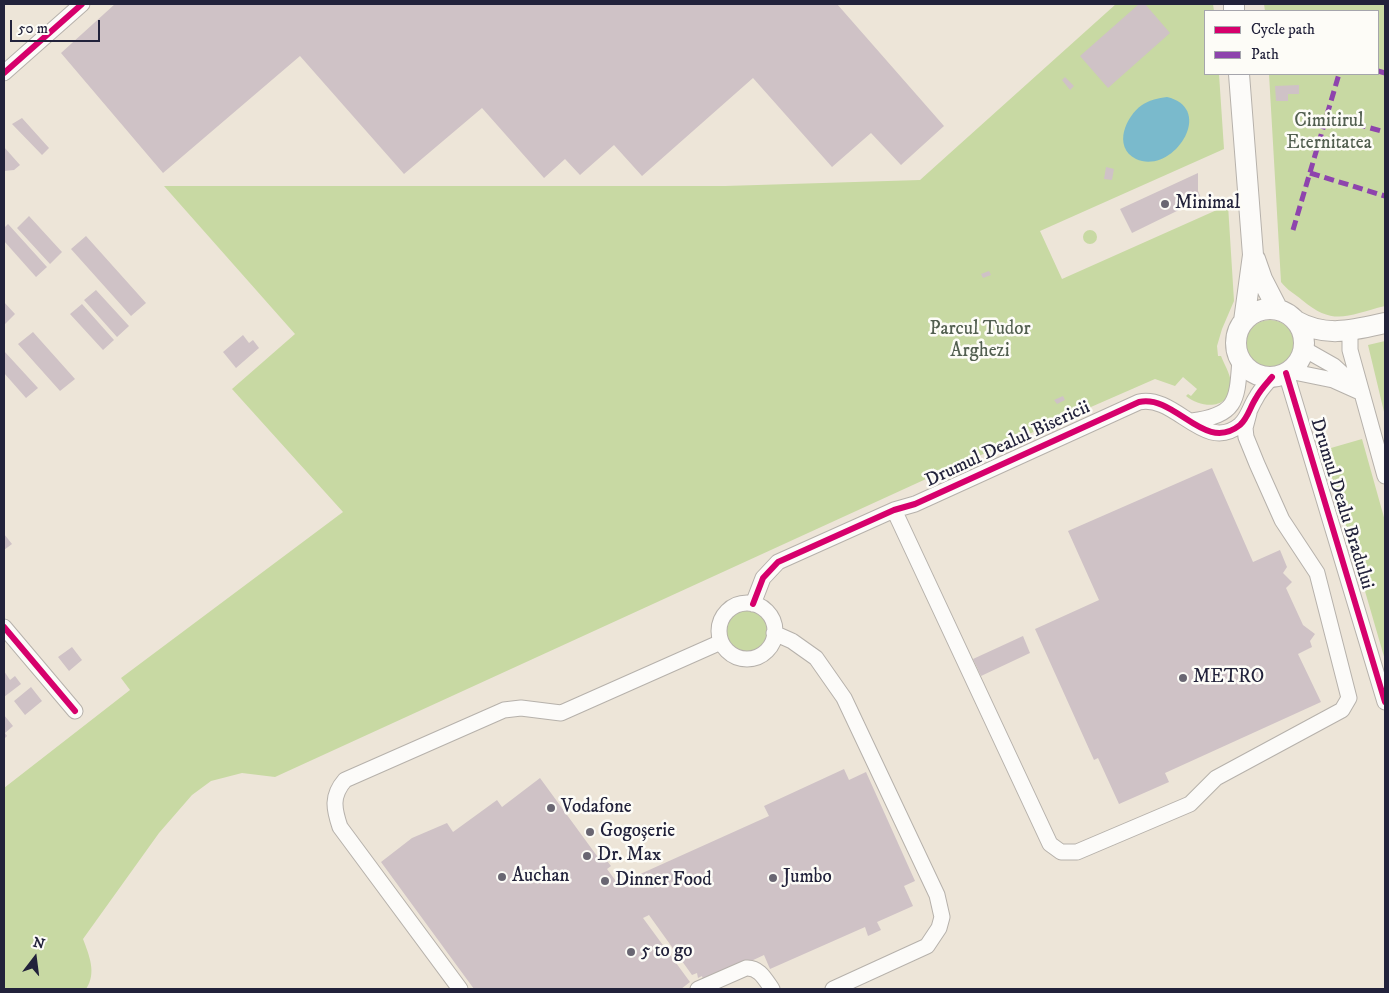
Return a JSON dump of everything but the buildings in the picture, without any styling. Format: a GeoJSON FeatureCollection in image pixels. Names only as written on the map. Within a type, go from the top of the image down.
{"type":"FeatureCollection","features":[{"type":"Feature","properties":{"kind":"main road"},"geometry":{"type":"LineString","coordinates":[[1239,75],[1253,254],[1244,321],[1237,336],[1240,359],[1253,373],[1283,374],[1300,360],[1304,349],[1303,334],[1296,321]]}},
{"type":"Feature","properties":{"kind":"main road"},"geometry":{"type":"LineString","coordinates":[[1253,254],[1262,279],[1278,310],[1296,321],[1350,341]]}},
{"type":"Feature","properties":{"kind":"main road"},"geometry":{"type":"LineString","coordinates":[[1244,321],[1259,311],[1278,310]]}},
{"type":"Feature","properties":{"kind":"main road"},"geometry":{"type":"LineString","coordinates":[[1304,349],[1332,342],[1350,341],[1385,322]]}},
{"type":"Feature","properties":{"kind":"street"},"geometry":{"type":"LineString","coordinates":[[5,69],[82,4]]}},
{"type":"Feature","properties":{"kind":"street"},"geometry":{"type":"LineString","coordinates":[[1350,341],[1385,476]]}},
{"type":"Feature","properties":{"kind":"street"},"geometry":{"type":"LineString","coordinates":[[1304,349],[1334,366],[1362,393]]}},
{"type":"Feature","properties":{"kind":"street"},"geometry":{"type":"LineString","coordinates":[[1192,422],[1216,417],[1230,407],[1237,391],[1240,359]]}},
{"type":"Feature","properties":{"kind":"street"},"geometry":{"type":"LineString","coordinates":[[1283,374],[1332,380],[1362,393]]}},
{"type":"Feature","properties":{"kind":"street","name":"Drumul Dealul Bisericii"},"geometry":{"type":"LineString","coordinates":[[753,604],[762,578],[778,562],[894,510],[915,504],[1139,402],[1159,403],[1203,430],[1220,433],[1236,427],[1249,412],[1261,390],[1283,374]]}},
{"type":"Feature","properties":{"kind":"street","name":"Drumul Dealu Bradului"},"geometry":{"type":"LineString","coordinates":[[1283,374],[1385,702]]}},
{"type":"Feature","properties":{"kind":"street"},"geometry":{"type":"LineString","coordinates":[[894,510],[1050,844],[1062,852],[1077,852],[1190,804],[1216,778],[1342,710],[1347,704],[1349,698],[1317,573],[1282,520],[1260,471],[1246,437],[1245,428],[1249,412]]}},
{"type":"Feature","properties":{"kind":"street"},"geometry":{"type":"LineString","coordinates":[[738,604],[753,604],[767,611],[774,625],[774,633],[768,648],[762,654],[749,658],[731,654],[721,642],[719,627],[725,613],[738,604]]}},
{"type":"Feature","properties":{"kind":"street"},"geometry":{"type":"LineString","coordinates":[[4,627],[74,711]]}},
{"type":"Feature","properties":{"kind":"street"},"geometry":{"type":"LineString","coordinates":[[774,633],[792,641],[816,658],[844,698],[940,905],[942,917],[939,928],[927,946],[833,989]]}},
{"type":"Feature","properties":{"kind":"street"},"geometry":{"type":"LineString","coordinates":[[460,989],[340,828],[334,805],[339,787],[346,780],[504,710],[521,708],[561,713],[721,642]]}},
{"type":"Feature","properties":{"kind":"street"},"geometry":{"type":"LineString","coordinates":[[698,989],[752,967],[758,970],[772,989]]}},
{"type":"Feature","properties":{"kind":"green space","name":"Parcul Tudor Arghezi"},"geometry":{"type":"Polygon","coordinates":[[[1116,4],[1213,4],[1214,10],[1204,10],[1204,75],[1219,75],[1224,149],[1040,231],[1062,279],[1228,205],[1234,301],[1217,346],[1218,356],[1221,356],[1231,383],[1230,392],[1226,398],[1221,402],[1207,405],[1186,396],[1188,394],[1191,396],[1197,389],[1183,377],[1175,386],[1155,379],[926,479],[275,777],[242,773],[211,781],[192,795],[159,833],[83,939],[91,964],[91,977],[86,989],[4,989],[4,788],[130,690],[121,678],[343,512],[232,389],[295,334],[164,186],[725,186],[920,180],[1116,4]]]}},
{"type":"Feature","properties":{"kind":"green space","name":"Cimitirul Eternitatea"},"geometry":{"type":"Polygon","coordinates":[[[1264,4],[1385,4],[1385,306],[1351,315],[1333,316],[1323,314],[1288,290],[1281,282],[1269,75],[1379,75],[1379,10],[1265,10],[1264,4]]]}},
{"type":"Feature","properties":{"kind":"green space"},"geometry":{"type":"Polygon","coordinates":[[[1090,230],[1095,232],[1097,237],[1095,242],[1090,244],[1085,242],[1083,237],[1085,232],[1090,230]]]}},
{"type":"Feature","properties":{"kind":"green space"},"geometry":{"type":"Polygon","coordinates":[[[1265,320],[1275,320],[1287,327],[1294,339],[1294,349],[1287,361],[1275,368],[1265,368],[1257,364],[1250,357],[1246,349],[1246,339],[1250,331],[1257,324],[1265,320]]]}},
{"type":"Feature","properties":{"kind":"green space"},"geometry":{"type":"Polygon","coordinates":[[[1385,341],[1385,416],[1368,345],[1385,341]]]}},
{"type":"Feature","properties":{"kind":"green space"},"geometry":{"type":"Polygon","coordinates":[[[1362,439],[1385,521],[1385,660],[1324,450],[1362,439]]]}},
{"type":"Feature","properties":{"kind":"green space"},"geometry":{"type":"Polygon","coordinates":[[[747,606],[756,608],[764,613],[769,621],[771,630],[769,639],[764,647],[756,652],[747,654],[738,652],[730,647],[725,639],[723,630],[725,621],[730,613],[738,608],[747,606]]]}},
{"type":"Feature","properties":{"kind":"water"},"geometry":{"type":"Polygon","coordinates":[[[1167,97],[1182,104],[1188,114],[1189,126],[1184,139],[1175,150],[1163,158],[1150,162],[1136,159],[1129,154],[1123,140],[1124,132],[1131,116],[1142,105],[1167,97]]]}},
{"type":"Feature","properties":{"kind":"marked path"},"geometry":{"type":"LineString","coordinates":[[1379,71],[1385,73]]}},
{"type":"Feature","properties":{"kind":"marked path"},"geometry":{"type":"LineString","coordinates":[[1293,230],[1339,75]]}},
{"type":"Feature","properties":{"kind":"marked path"},"geometry":{"type":"LineString","coordinates":[[1327,116],[1385,132]]}},
{"type":"Feature","properties":{"kind":"marked path"},"geometry":{"type":"LineString","coordinates":[[1310,173],[1385,196]]}},
{"type":"Feature","properties":{"kind":"cycle path"},"geometry":{"type":"LineString","coordinates":[[4,73],[82,4]]}},
{"type":"Feature","properties":{"kind":"cycle path"},"geometry":{"type":"LineString","coordinates":[[1286,373],[1385,702]]}},
{"type":"Feature","properties":{"kind":"cycle path"},"geometry":{"type":"LineString","coordinates":[[753,604],[763,578],[778,562],[894,510],[915,504],[1139,402],[1152,402],[1165,406],[1214,433],[1227,432],[1243,422],[1259,392],[1272,377]]}},
{"type":"Feature","properties":{"kind":"cycle path"},"geometry":{"type":"LineString","coordinates":[[4,627],[75,711]]}},
{"type":"Feature","properties":{"kind":"place","name":"Minimal"},"geometry":{"type":"Point","coordinates":[1165,204]}},
{"type":"Feature","properties":{"kind":"place","name":"METRO"},"geometry":{"type":"Point","coordinates":[1183,678]}},
{"type":"Feature","properties":{"kind":"place","name":"Vodafone"},"geometry":{"type":"Point","coordinates":[551,808]}},
{"type":"Feature","properties":{"kind":"place","name":"Gogoșerie"},"geometry":{"type":"Point","coordinates":[590,832]}},
{"type":"Feature","properties":{"kind":"place","name":"Dr. Max"},"geometry":{"type":"Point","coordinates":[587,856]}},
{"type":"Feature","properties":{"kind":"place","name":"Auchan"},"geometry":{"type":"Point","coordinates":[502,877]}},
{"type":"Feature","properties":{"kind":"place","name":"Jumbo"},"geometry":{"type":"Point","coordinates":[773,878]}},
{"type":"Feature","properties":{"kind":"place","name":"Dinner Food"},"geometry":{"type":"Point","coordinates":[605,881]}},
{"type":"Feature","properties":{"kind":"place","name":"5 to go"},"geometry":{"type":"Point","coordinates":[631,952]}}]}
